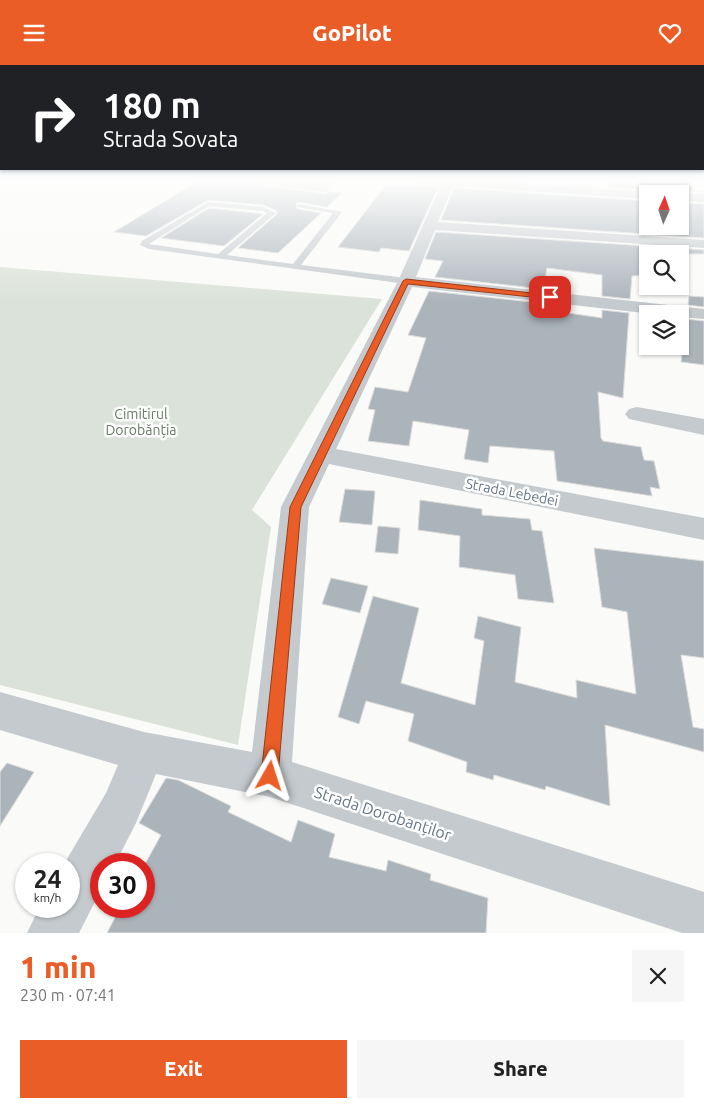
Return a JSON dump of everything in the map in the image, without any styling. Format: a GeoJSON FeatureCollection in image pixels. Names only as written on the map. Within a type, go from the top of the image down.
{"type":"FeatureCollection","features":[{"type":"Feature","properties":{"kind":"street"},"geometry":{"type":"LineString","coordinates":[[270,776],[295,507],[406,281],[433,221]]}},
{"type":"Feature","properties":{"kind":"street"},"geometry":{"type":"LineString","coordinates":[[431,226],[704,244]]}},
{"type":"Feature","properties":{"kind":"street"},"geometry":{"type":"LineString","coordinates":[[406,281],[704,314]]}},
{"type":"Feature","properties":{"kind":"street"},"geometry":{"type":"LineString","coordinates":[[637,415],[704,427]]}},
{"type":"Feature","properties":{"kind":"street","name":"Strada Lebedei"},"geometry":{"type":"LineString","coordinates":[[320,454],[704,529]]}},
{"type":"Feature","properties":{"kind":"street","name":"Strada Dorobanților"},"geometry":{"type":"LineString","coordinates":[[0,711],[144,752],[270,776],[704,916]]}},
{"type":"Feature","properties":{"kind":"street"},"geometry":{"type":"LineString","coordinates":[[80,882],[121,808],[144,752]]}},
{"type":"Feature","properties":{"kind":"street"},"geometry":{"type":"LineString","coordinates":[[52,933],[60,918]]}},
{"type":"Feature","properties":{"kind":"lane"},"geometry":{"type":"LineString","coordinates":[[181,221],[144,245],[219,257],[406,281]]}},
{"type":"Feature","properties":{"kind":"lane"},"geometry":{"type":"LineString","coordinates":[[219,257],[263,221]]}},
{"type":"Feature","properties":{"kind":"lane"},"geometry":{"type":"LineString","coordinates":[[295,267],[331,221]]}},
{"type":"Feature","properties":{"kind":"green space","name":"Cimitirul Dorobănția"},"geometry":{"type":"Polygon","coordinates":[[[0,267],[382,299],[252,510],[271,527],[238,745],[0,685],[0,267]]]}},
{"type":"Feature","properties":{"kind":"building"},"geometry":{"type":"Polygon","coordinates":[[[133,221],[173,221],[146,236],[114,232],[133,221]]]}},
{"type":"Feature","properties":{"kind":"building"},"geometry":{"type":"Polygon","coordinates":[[[189,221],[255,221],[224,246],[161,238],[189,221]]]}},
{"type":"Feature","properties":{"kind":"building"},"geometry":{"type":"Polygon","coordinates":[[[270,221],[313,221],[278,253],[238,248],[270,221]]]}},
{"type":"Feature","properties":{"kind":"building"},"geometry":{"type":"Polygon","coordinates":[[[359,221],[423,221],[409,251],[381,248],[379,252],[338,247],[359,221]]]}},
{"type":"Feature","properties":{"kind":"building"},"geometry":{"type":"Polygon","coordinates":[[[448,221],[639,221],[639,234],[448,221]]]}},
{"type":"Feature","properties":{"kind":"building"},"geometry":{"type":"Polygon","coordinates":[[[689,221],[704,221],[704,238],[660,235],[689,235],[689,221]]]}},
{"type":"Feature","properties":{"kind":"building"},"geometry":{"type":"Polygon","coordinates":[[[436,232],[639,246],[639,276],[632,276],[630,299],[602,296],[602,275],[547,268],[543,289],[435,277],[443,261],[425,259],[436,232]]]}},
{"type":"Feature","properties":{"kind":"building"},"geometry":{"type":"Polygon","coordinates":[[[689,249],[704,250],[704,254],[689,254],[689,249]]]}},
{"type":"Feature","properties":{"kind":"building"},"geometry":{"type":"Polygon","coordinates":[[[429,291],[541,303],[541,309],[602,318],[602,310],[629,313],[623,398],[598,392],[601,438],[603,441],[641,447],[644,460],[654,461],[660,489],[650,487],[652,496],[557,481],[554,451],[490,446],[488,463],[464,459],[469,430],[413,421],[409,446],[368,441],[375,410],[368,409],[375,387],[408,392],[426,338],[408,335],[429,291]]]}},
{"type":"Feature","properties":{"kind":"building"},"geometry":{"type":"Polygon","coordinates":[[[689,296],[704,297],[704,307],[688,305],[689,296]]]}},
{"type":"Feature","properties":{"kind":"building"},"geometry":{"type":"Polygon","coordinates":[[[689,319],[704,321],[704,365],[681,362],[682,355],[689,355],[689,319]]]}},
{"type":"Feature","properties":{"kind":"building"},"geometry":{"type":"Polygon","coordinates":[[[345,489],[375,491],[372,525],[339,522],[345,489]]]}},
{"type":"Feature","properties":{"kind":"building"},"geometry":{"type":"Polygon","coordinates":[[[420,500],[482,509],[482,515],[530,519],[532,530],[542,531],[554,603],[518,599],[515,575],[459,567],[460,536],[418,530],[420,500]]]}},
{"type":"Feature","properties":{"kind":"building"},"geometry":{"type":"Polygon","coordinates":[[[378,526],[400,528],[398,554],[375,552],[378,526]]]}},
{"type":"Feature","properties":{"kind":"building"},"geometry":{"type":"Polygon","coordinates":[[[594,548],[704,561],[704,658],[681,655],[693,727],[704,729],[704,752],[605,725],[610,806],[546,786],[545,790],[494,775],[493,780],[466,772],[467,762],[408,741],[414,714],[366,701],[359,724],[338,717],[373,596],[419,608],[401,683],[475,705],[484,641],[474,638],[478,616],[521,627],[515,682],[577,698],[576,680],[636,694],[627,612],[602,607],[594,548]]]}},
{"type":"Feature","properties":{"kind":"building"},"geometry":{"type":"Polygon","coordinates":[[[331,578],[368,586],[360,613],[322,604],[331,578]]]}},
{"type":"Feature","properties":{"kind":"building"},"geometry":{"type":"Polygon","coordinates":[[[7,763],[34,772],[0,826],[0,772],[7,763]]]}},
{"type":"Feature","properties":{"kind":"building"},"geometry":{"type":"Polygon","coordinates":[[[166,778],[178,780],[231,806],[228,812],[291,842],[298,820],[335,834],[329,857],[386,871],[388,860],[431,874],[430,880],[488,898],[486,933],[107,933],[115,918],[155,918],[155,853],[151,853],[161,835],[139,823],[166,778]]]}},
{"type":"Feature","properties":{"kind":"route"},"geometry":{"type":"LineString","coordinates":[[270,776],[295,507],[406,281],[550,297]]}}]}
